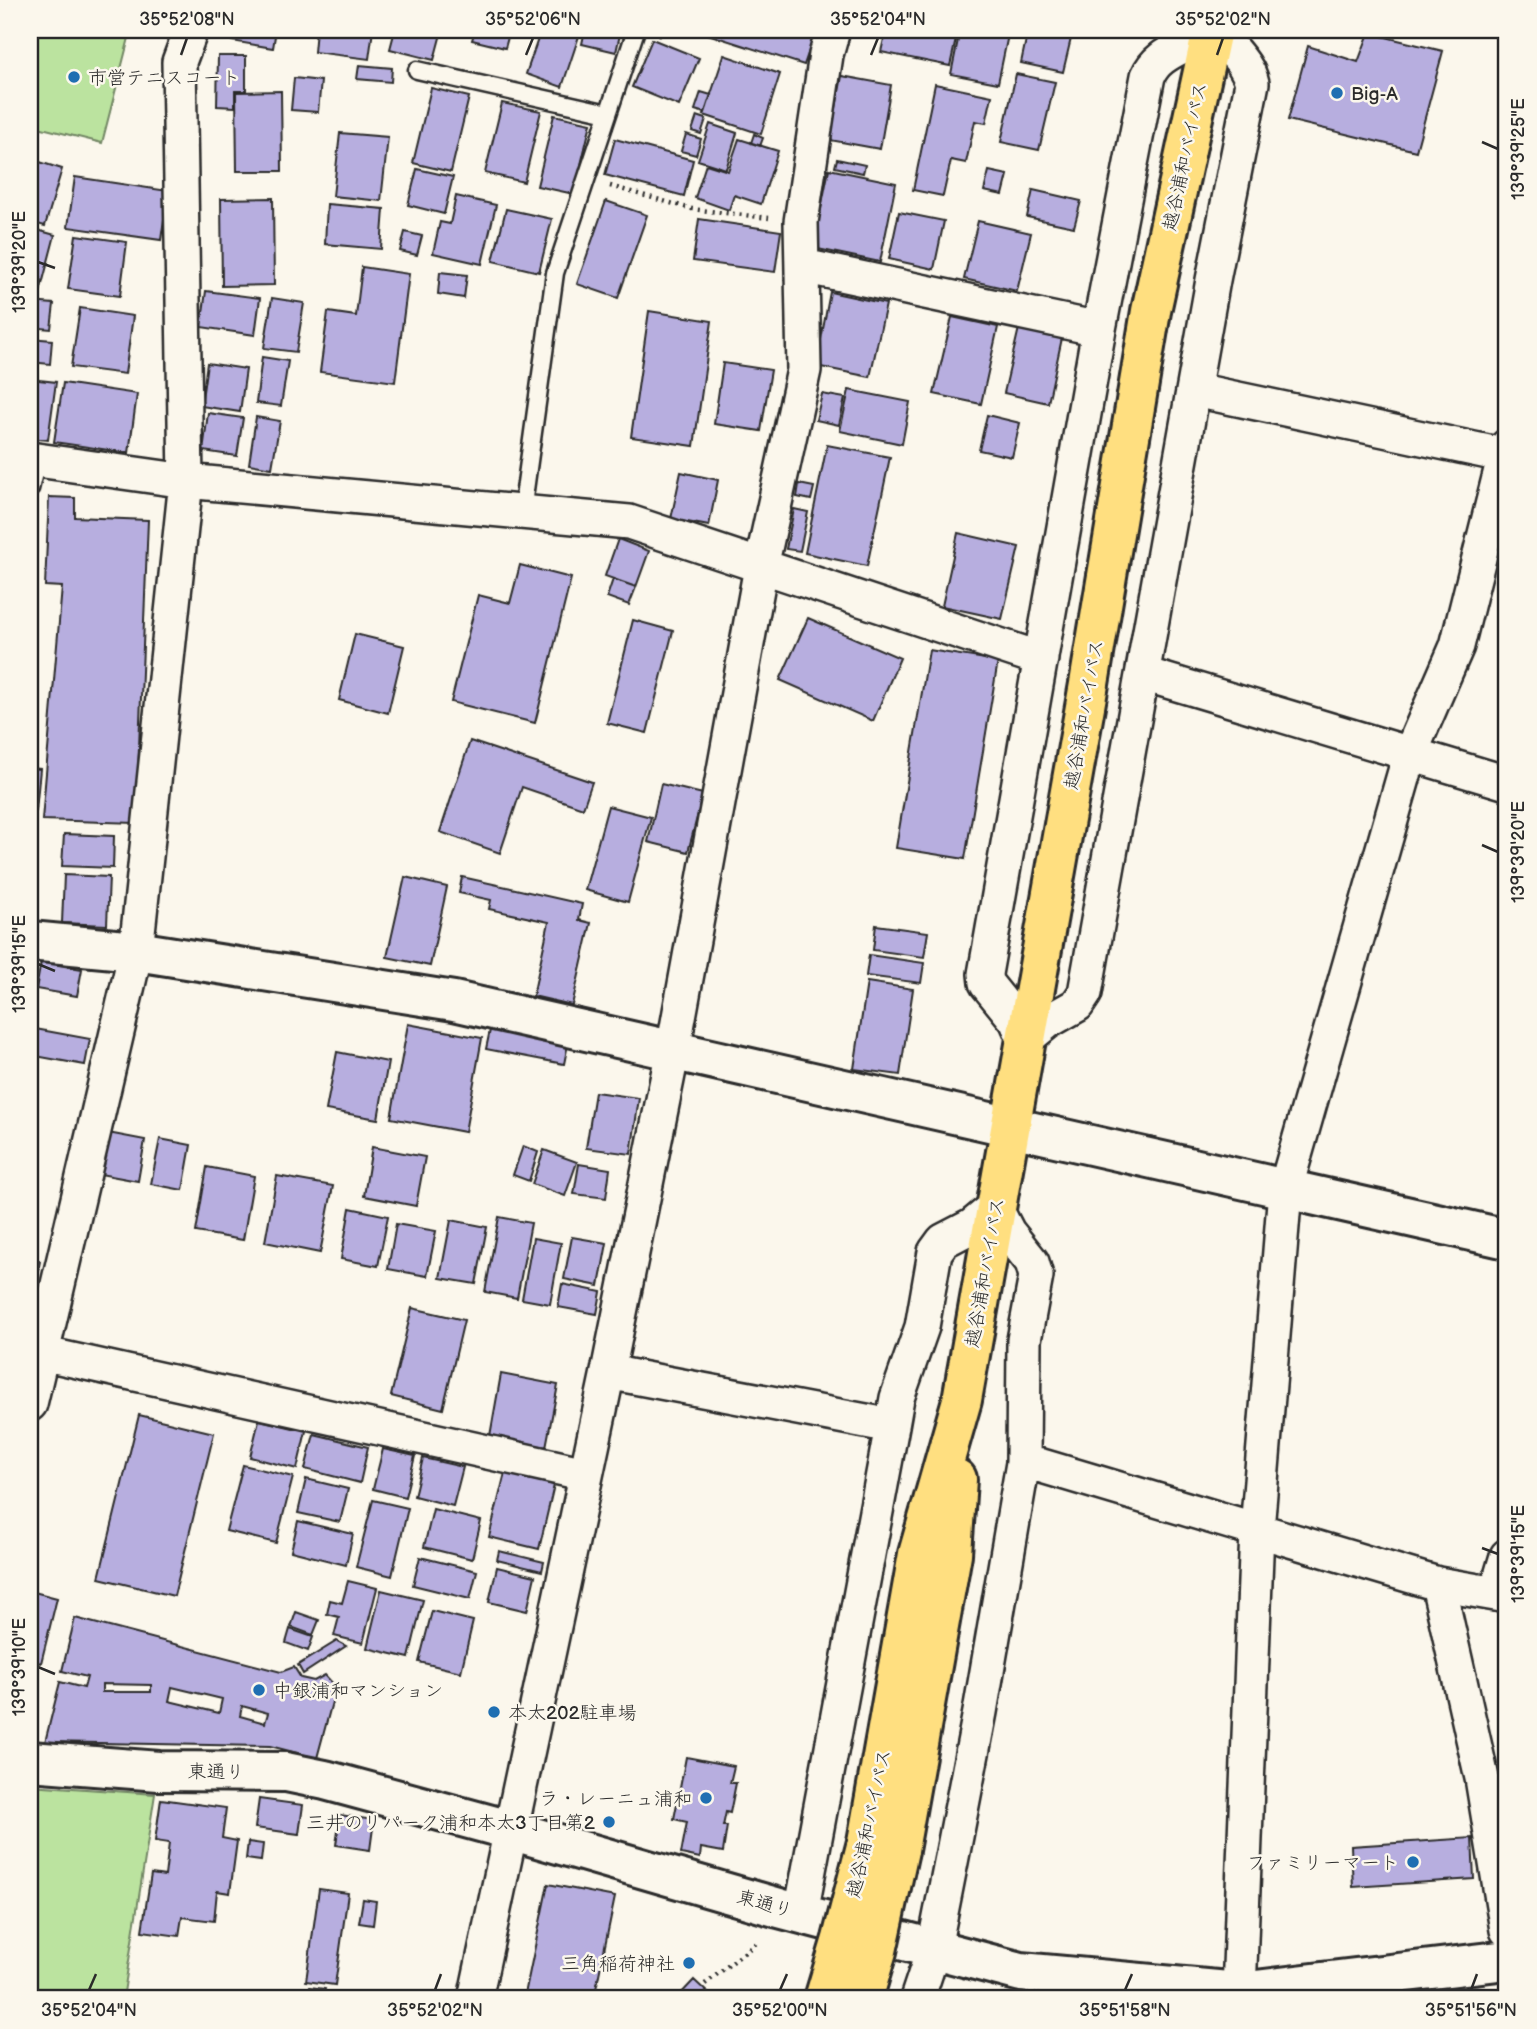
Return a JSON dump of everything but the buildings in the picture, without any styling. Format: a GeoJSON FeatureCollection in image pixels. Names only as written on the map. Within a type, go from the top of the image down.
{"type":"FeatureCollection","features":[{"type":"Feature","properties":{"kind":"highway","name":"越谷浦和バイパス"},"geometry":{"type":"LineString","coordinates":[[824,1999],[867,1842],[918,1554],[962,1400],[1089,684],[1151,311],[1212,30]]}},
{"type":"Feature","properties":{"kind":"highway","name":"越谷浦和バイパス"},"geometry":{"type":"LineString","coordinates":[[863,1999],[877,1951],[899,1850],[952,1554],[962,1400]]}},
{"type":"Feature","properties":{"kind":"street"},"geometry":{"type":"LineString","coordinates":[[30,1404],[36,1352],[136,951],[186,481],[179,62],[191,30]]}},
{"type":"Feature","properties":{"kind":"street"},"geometry":{"type":"LineString","coordinates":[[475,1999],[674,1050],[761,567],[804,370],[801,222],[832,30]]}},
{"type":"Feature","properties":{"kind":"street"},"geometry":{"type":"LineString","coordinates":[[1206,30],[1160,58],[1148,76],[1099,329],[985,974],[986,984],[1016,1020],[1025,1040],[1047,1021],[1077,1005],[1085,993],[1213,279],[1252,83],[1249,70],[1229,48],[1218,30]]}},
{"type":"Feature","properties":{"kind":"street"},"geometry":{"type":"LineString","coordinates":[[803,266],[1099,329]]}},
{"type":"Feature","properties":{"kind":"street"},"geometry":{"type":"LineString","coordinates":[[1195,390],[1507,453],[1457,646],[1410,754],[1285,1190],[1257,1530],[1238,1992]]}},
{"type":"Feature","properties":{"kind":"street"},"geometry":{"type":"LineString","coordinates":[[32,469],[629,522],[1041,659]]}},
{"type":"Feature","properties":{"kind":"street"},"geometry":{"type":"LineString","coordinates":[[1144,674],[1507,783]]}},
{"type":"Feature","properties":{"kind":"street"},"geometry":{"type":"LineString","coordinates":[[30,941],[136,951],[453,1001],[1507,1239]]}},
{"type":"Feature","properties":{"kind":"street"},"geometry":{"type":"LineString","coordinates":[[794,1912],[897,1398],[922,1327],[934,1252],[943,1241],[972,1226],[995,1207],[1008,1232],[1032,1262],[1036,1276],[1024,1340],[1023,1463],[980,1712],[934,1948],[917,1999]]}},
{"type":"Feature","properties":{"kind":"street"},"geometry":{"type":"LineString","coordinates":[[36,1352],[586,1474]]}},
{"type":"Feature","properties":{"kind":"street"},"geometry":{"type":"LineString","coordinates":[[608,1372],[892,1426]]}},
{"type":"Feature","properties":{"kind":"street"},"geometry":{"type":"LineString","coordinates":[[1023,1463],[1042,1466],[1438,1584],[1501,1594],[1507,1556]]}},
{"type":"Feature","properties":{"kind":"street"},"geometry":{"type":"LineString","coordinates":[[1438,1584],[1482,1778],[1507,1930]]}},
{"type":"Feature","properties":{"kind":"street","name":"東通り"},"geometry":{"type":"LineString","coordinates":[[30,1761],[159,1771],[286,1772],[325,1780],[794,1912],[1021,1972],[1238,1992],[1507,1960]]}},
{"type":"Feature","properties":{"kind":"lane"},"geometry":{"type":"LineString","coordinates":[[522,512],[555,273],[636,30]]}},
{"type":"Feature","properties":{"kind":"lane"},"geometry":{"type":"LineString","coordinates":[[417,70],[608,113]]}},
{"type":"Feature","properties":{"kind":"path"},"geometry":{"type":"LineString","coordinates":[[587,179],[692,209],[801,222]]}},
{"type":"Feature","properties":{"kind":"path"},"geometry":{"type":"LineString","coordinates":[[705,1984],[794,1912]]}},
{"type":"Feature","properties":{"kind":"green space","name":"市営テニスコート"},"geometry":{"type":"Polygon","coordinates":[[[30,30],[131,30],[102,143],[30,125],[30,30]]]}},
{"type":"Feature","properties":{"kind":"green space"},"geometry":{"type":"Polygon","coordinates":[[[30,1785],[155,1794],[123,1999],[30,1999],[30,1785]]]}},
{"type":"Feature","properties":{"kind":"place","name":"市営テニスコート"},"geometry":{"type":"Point","coordinates":[74,77]}},
{"type":"Feature","properties":{"kind":"place","name":"Big-A"},"geometry":{"type":"Point","coordinates":[1337,93]}},
{"type":"Feature","properties":{"kind":"place","name":"中銀浦和マンション"},"geometry":{"type":"Point","coordinates":[259,1690]}},
{"type":"Feature","properties":{"kind":"place","name":"本太202駐車場"},"geometry":{"type":"Point","coordinates":[494,1712]}},
{"type":"Feature","properties":{"kind":"place","name":"ラ・レーニュ浦和"},"geometry":{"type":"Point","coordinates":[706,1798]}},
{"type":"Feature","properties":{"kind":"place","name":"三井のリパーク浦和本太3丁目第2"},"geometry":{"type":"Point","coordinates":[609,1822]}},
{"type":"Feature","properties":{"kind":"place","name":"ファミリーマート"},"geometry":{"type":"Point","coordinates":[1413,1862]}},
{"type":"Feature","properties":{"kind":"place","name":"三角稲荷神社"},"geometry":{"type":"Point","coordinates":[689,1963]}}]}
